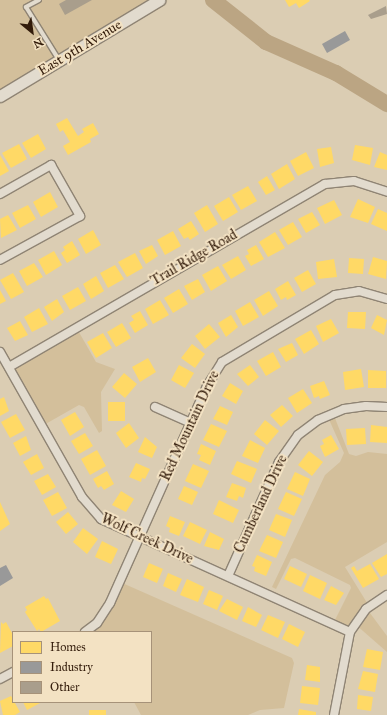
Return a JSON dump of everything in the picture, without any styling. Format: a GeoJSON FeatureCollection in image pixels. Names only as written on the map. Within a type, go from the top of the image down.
{"type":"FeatureCollection","features":[{"type":"Feature","properties":{"kind":"main road","name":"East 9th Avenue"},"geometry":{"type":"LineString","coordinates":[[0,96],[159,0]]}},
{"type":"Feature","properties":{"kind":"street"},"geometry":{"type":"LineString","coordinates":[[0,194],[51,165],[80,216],[0,260]]}},
{"type":"Feature","properties":{"kind":"street","name":"Trail Ridge Road"},"geometry":{"type":"LineString","coordinates":[[9,366],[324,184],[354,181],[387,192]]}},
{"type":"Feature","properties":{"kind":"street","name":"Red Mountain Drive"},"geometry":{"type":"LineString","coordinates":[[86,631],[106,610],[216,370],[230,356],[335,294],[360,291],[387,299]]}},
{"type":"Feature","properties":{"kind":"street","name":"Wolf Creek Drive"},"geometry":{"type":"LineString","coordinates":[[0,352],[88,506],[104,521],[350,632]]}},
{"type":"Feature","properties":{"kind":"street","name":"Cumberland Drive"},"geometry":{"type":"LineString","coordinates":[[228,576],[279,462],[298,435],[318,420],[344,409],[370,406],[387,408]]}},
{"type":"Feature","properties":{"kind":"street"},"geometry":{"type":"LineString","coordinates":[[155,407],[191,423]]}},
{"type":"Feature","properties":{"kind":"street"},"geometry":{"type":"LineString","coordinates":[[334,715],[350,632],[366,609],[387,595]]}},
{"type":"Feature","properties":{"kind":"street"},"geometry":{"type":"LineString","coordinates":[[0,679],[12,673]]}},
{"type":"Feature","properties":{"kind":"lane"},"geometry":{"type":"LineString","coordinates":[[39,0],[26,7],[59,60]]}},
{"type":"Feature","properties":{"kind":"shaded area"},"geometry":{"type":"Polygon","coordinates":[[[0,0],[159,0],[0,96],[0,0]]]}},
{"type":"Feature","properties":{"kind":"shaded area"},"geometry":{"type":"Polygon","coordinates":[[[76,327],[96,362],[115,369],[101,392],[102,431],[99,433],[84,407],[79,405],[42,426],[9,367],[76,327]]]}},
{"type":"Feature","properties":{"kind":"shaded area"},"geometry":{"type":"Polygon","coordinates":[[[333,413],[349,454],[356,456],[368,452],[387,454],[387,542],[345,567],[369,606],[367,609],[387,636],[387,652],[355,624],[350,632],[333,624],[351,588],[350,585],[295,558],[291,559],[276,589],[272,587],[325,475],[340,462],[344,453],[327,415],[333,413]]]}},
{"type":"Feature","properties":{"kind":"shaded area"},"geometry":{"type":"Polygon","coordinates":[[[120,582],[292,658],[294,663],[284,708],[260,710],[248,715],[141,715],[135,703],[152,703],[152,631],[93,631],[91,627],[120,582]]]}},
{"type":"Feature","properties":{"kind":"building: Homes"},"geometry":{"type":"Polygon","coordinates":[[[285,0],[310,1],[299,8],[296,3],[289,7],[285,0]]]}},
{"type":"Feature","properties":{"kind":"building: Homes"},"geometry":{"type":"Polygon","coordinates":[[[67,118],[78,136],[84,132],[82,129],[93,123],[99,134],[90,139],[91,142],[68,155],[63,146],[70,142],[63,130],[60,132],[56,124],[67,118]]]}},
{"type":"Feature","properties":{"kind":"building: Homes"},"geometry":{"type":"Polygon","coordinates":[[[38,134],[46,149],[31,158],[22,143],[38,134]]]}},
{"type":"Feature","properties":{"kind":"building: Homes"},"geometry":{"type":"Polygon","coordinates":[[[19,144],[27,159],[11,168],[2,153],[19,144]]]}},
{"type":"Feature","properties":{"kind":"building: Homes"},"geometry":{"type":"Polygon","coordinates":[[[355,145],[373,148],[370,165],[352,160],[355,145]]]}},
{"type":"Feature","properties":{"kind":"building: Homes"},"geometry":{"type":"Polygon","coordinates":[[[331,147],[334,163],[320,167],[317,149],[331,147]]]}},
{"type":"Feature","properties":{"kind":"building: Homes"},"geometry":{"type":"Polygon","coordinates":[[[306,152],[314,168],[298,176],[290,161],[306,152]]]}},
{"type":"Feature","properties":{"kind":"building: Homes"},"geometry":{"type":"Polygon","coordinates":[[[380,152],[387,155],[387,170],[374,167],[380,152]]]}},
{"type":"Feature","properties":{"kind":"building: Homes"},"geometry":{"type":"Polygon","coordinates":[[[0,155],[9,171],[0,176],[0,155]]]}},
{"type":"Feature","properties":{"kind":"building: Homes"},"geometry":{"type":"Polygon","coordinates":[[[287,164],[295,179],[279,189],[271,174],[287,164]]]}},
{"type":"Feature","properties":{"kind":"building: Homes"},"geometry":{"type":"Polygon","coordinates":[[[267,176],[275,190],[266,195],[258,182],[267,176]]]}},
{"type":"Feature","properties":{"kind":"building: Homes"},"geometry":{"type":"Polygon","coordinates":[[[248,186],[257,201],[241,210],[232,195],[248,186]]]}},
{"type":"Feature","properties":{"kind":"building: Homes"},"geometry":{"type":"Polygon","coordinates":[[[50,192],[58,207],[41,217],[33,202],[50,192]]]}},
{"type":"Feature","properties":{"kind":"building: Homes"},"geometry":{"type":"Polygon","coordinates":[[[229,197],[238,212],[223,221],[214,206],[229,197]]]}},
{"type":"Feature","properties":{"kind":"building: Homes"},"geometry":{"type":"Polygon","coordinates":[[[358,199],[375,207],[368,223],[350,217],[358,199]]]}},
{"type":"Feature","properties":{"kind":"building: Homes"},"geometry":{"type":"Polygon","coordinates":[[[334,200],[342,215],[325,224],[317,208],[334,200]]]}},
{"type":"Feature","properties":{"kind":"building: Homes"},"geometry":{"type":"Polygon","coordinates":[[[28,205],[36,219],[20,228],[12,213],[28,205]]]}},
{"type":"Feature","properties":{"kind":"building: Homes"},"geometry":{"type":"Polygon","coordinates":[[[207,205],[218,224],[205,232],[194,213],[207,205]]]}},
{"type":"Feature","properties":{"kind":"building: Homes"},"geometry":{"type":"Polygon","coordinates":[[[378,209],[387,213],[387,231],[371,224],[378,209]]]}},
{"type":"Feature","properties":{"kind":"building: Homes"},"geometry":{"type":"Polygon","coordinates":[[[312,212],[320,225],[306,233],[298,219],[312,212]]]}},
{"type":"Feature","properties":{"kind":"building: Homes"},"geometry":{"type":"Polygon","coordinates":[[[8,215],[17,230],[1,238],[0,219],[8,215]]]}},
{"type":"Feature","properties":{"kind":"building: Homes"},"geometry":{"type":"Polygon","coordinates":[[[191,221],[199,234],[190,240],[188,237],[184,239],[178,229],[191,221]]]}},
{"type":"Feature","properties":{"kind":"building: Homes"},"geometry":{"type":"Polygon","coordinates":[[[293,222],[302,237],[288,245],[279,230],[293,222]]]}},
{"type":"Feature","properties":{"kind":"building: Homes"},"geometry":{"type":"Polygon","coordinates":[[[93,230],[101,245],[86,254],[78,239],[93,230]]]}},
{"type":"Feature","properties":{"kind":"building: Homes"},"geometry":{"type":"Polygon","coordinates":[[[173,231],[181,246],[165,255],[157,240],[173,231]]]}},
{"type":"Feature","properties":{"kind":"building: Homes"},"geometry":{"type":"Polygon","coordinates":[[[275,232],[285,248],[268,257],[259,242],[275,232]]]}},
{"type":"Feature","properties":{"kind":"building: Homes"},"geometry":{"type":"Polygon","coordinates":[[[72,241],[80,255],[67,263],[61,253],[65,250],[63,247],[72,241]]]}},
{"type":"Feature","properties":{"kind":"building: Homes"},"geometry":{"type":"Polygon","coordinates":[[[152,245],[158,256],[146,264],[139,251],[152,245]]]}},
{"type":"Feature","properties":{"kind":"building: Homes"},"geometry":{"type":"Polygon","coordinates":[[[256,245],[264,259],[251,266],[245,256],[249,254],[247,250],[256,245]]]}},
{"type":"Feature","properties":{"kind":"building: Homes"},"geometry":{"type":"Polygon","coordinates":[[[54,251],[62,265],[46,275],[38,260],[54,251]]]}},
{"type":"Feature","properties":{"kind":"building: Homes"},"geometry":{"type":"Polygon","coordinates":[[[135,253],[143,268],[127,277],[118,262],[135,253]]]}},
{"type":"Feature","properties":{"kind":"building: Homes"},"geometry":{"type":"Polygon","coordinates":[[[238,256],[246,270],[231,279],[222,265],[238,256]]]}},
{"type":"Feature","properties":{"kind":"building: Homes"},"geometry":{"type":"Polygon","coordinates":[[[373,257],[387,261],[386,279],[368,274],[373,257]]]}},
{"type":"Feature","properties":{"kind":"building: Homes"},"geometry":{"type":"Polygon","coordinates":[[[349,258],[364,259],[363,274],[348,273],[349,258]]]}},
{"type":"Feature","properties":{"kind":"building: Homes"},"geometry":{"type":"Polygon","coordinates":[[[334,259],[337,277],[318,279],[316,262],[334,259]]]}},
{"type":"Feature","properties":{"kind":"building: Homes"},"geometry":{"type":"Polygon","coordinates":[[[34,263],[43,277],[27,286],[19,271],[34,263]]]}},
{"type":"Feature","properties":{"kind":"building: Homes"},"geometry":{"type":"Polygon","coordinates":[[[115,265],[124,279],[108,288],[100,273],[115,265]]]}},
{"type":"Feature","properties":{"kind":"building: Homes"},"geometry":{"type":"Polygon","coordinates":[[[218,266],[227,281],[211,291],[202,275],[218,266]]]}},
{"type":"Feature","properties":{"kind":"building: Homes"},"geometry":{"type":"Polygon","coordinates":[[[308,270],[316,284],[302,292],[294,278],[308,270]]]}},
{"type":"Feature","properties":{"kind":"building: Homes"},"geometry":{"type":"Polygon","coordinates":[[[13,273],[24,292],[11,299],[0,280],[13,273]]]}},
{"type":"Feature","properties":{"kind":"building: Homes"},"geometry":{"type":"Polygon","coordinates":[[[96,276],[104,291],[91,299],[83,284],[96,276]]]}},
{"type":"Feature","properties":{"kind":"building: Homes"},"geometry":{"type":"Polygon","coordinates":[[[198,279],[205,292],[192,300],[184,286],[198,279]]]}},
{"type":"Feature","properties":{"kind":"building: Homes"},"geometry":{"type":"Polygon","coordinates":[[[288,281],[296,295],[287,300],[286,297],[281,300],[275,289],[288,281]]]}},
{"type":"Feature","properties":{"kind":"building: Homes"},"geometry":{"type":"Polygon","coordinates":[[[78,287],[86,301],[70,310],[62,296],[78,287]]]}},
{"type":"Feature","properties":{"kind":"building: Homes"},"geometry":{"type":"Polygon","coordinates":[[[179,289],[188,304],[173,313],[164,298],[179,289]]]}},
{"type":"Feature","properties":{"kind":"building: Homes"},"geometry":{"type":"Polygon","coordinates":[[[0,290],[6,301],[0,304],[0,290]]]}},
{"type":"Feature","properties":{"kind":"building: Homes"},"geometry":{"type":"Polygon","coordinates":[[[269,291],[278,306],[263,316],[254,300],[269,291]]]}},
{"type":"Feature","properties":{"kind":"building: Homes"},"geometry":{"type":"Polygon","coordinates":[[[57,299],[64,312],[52,321],[44,307],[57,299]]]}},
{"type":"Feature","properties":{"kind":"building: Homes"},"geometry":{"type":"Polygon","coordinates":[[[160,300],[169,315],[153,324],[145,309],[160,300]]]}},
{"type":"Feature","properties":{"kind":"building: Homes"},"geometry":{"type":"Polygon","coordinates":[[[250,302],[259,317],[243,326],[235,311],[250,302]]]}},
{"type":"Feature","properties":{"kind":"building: Homes"},"geometry":{"type":"Polygon","coordinates":[[[39,308],[48,324],[32,332],[24,317],[39,308]]]}},
{"type":"Feature","properties":{"kind":"building: Homes"},"geometry":{"type":"Polygon","coordinates":[[[140,311],[148,325],[135,333],[129,323],[134,320],[131,316],[140,311]]]}},
{"type":"Feature","properties":{"kind":"building: Homes"},"geometry":{"type":"Polygon","coordinates":[[[348,312],[366,312],[365,329],[347,328],[348,312]]]}},
{"type":"Feature","properties":{"kind":"building: Homes"},"geometry":{"type":"Polygon","coordinates":[[[231,315],[238,327],[226,337],[218,323],[231,315]]]}},
{"type":"Feature","properties":{"kind":"building: Homes"},"geometry":{"type":"Polygon","coordinates":[[[377,315],[387,320],[384,335],[371,328],[377,315]]]}},
{"type":"Feature","properties":{"kind":"building: Homes"},"geometry":{"type":"Polygon","coordinates":[[[331,319],[339,333],[323,342],[316,326],[331,319]]]}},
{"type":"Feature","properties":{"kind":"building: Homes"},"geometry":{"type":"Polygon","coordinates":[[[20,321],[28,335],[15,341],[7,328],[20,321]]]}},
{"type":"Feature","properties":{"kind":"building: Homes"},"geometry":{"type":"Polygon","coordinates":[[[122,323],[131,338],[116,347],[107,332],[122,323]]]}},
{"type":"Feature","properties":{"kind":"building: Homes"},"geometry":{"type":"Polygon","coordinates":[[[209,324],[220,337],[205,349],[195,336],[209,324]]]}},
{"type":"Feature","properties":{"kind":"building: Homes"},"geometry":{"type":"Polygon","coordinates":[[[311,330],[319,344],[304,354],[295,339],[311,330]]]}},
{"type":"Feature","properties":{"kind":"building: Homes"},"geometry":{"type":"Polygon","coordinates":[[[103,333],[112,348],[96,358],[87,342],[103,333]]]}},
{"type":"Feature","properties":{"kind":"building: Homes"},"geometry":{"type":"Polygon","coordinates":[[[292,343],[298,355],[286,362],[278,349],[292,343]]]}},
{"type":"Feature","properties":{"kind":"building: Homes"},"geometry":{"type":"Polygon","coordinates":[[[192,344],[205,354],[195,368],[181,358],[192,344]]]}},
{"type":"Feature","properties":{"kind":"building: Homes"},"geometry":{"type":"Polygon","coordinates":[[[273,352],[281,367],[266,376],[257,361],[273,352]]]}},
{"type":"Feature","properties":{"kind":"building: Homes"},"geometry":{"type":"Polygon","coordinates":[[[148,358],[156,372],[140,382],[132,367],[148,358]]]}},
{"type":"Feature","properties":{"kind":"building: Homes"},"geometry":{"type":"Polygon","coordinates":[[[179,365],[194,373],[185,388],[171,380],[179,365]]]}},
{"type":"Feature","properties":{"kind":"building: Homes"},"geometry":{"type":"Polygon","coordinates":[[[250,365],[259,377],[248,386],[237,374],[250,365]]]}},
{"type":"Feature","properties":{"kind":"building: Homes"},"geometry":{"type":"Polygon","coordinates":[[[361,369],[364,387],[345,390],[343,372],[361,369]]]}},
{"type":"Feature","properties":{"kind":"building: Homes"},"geometry":{"type":"Polygon","coordinates":[[[368,370],[386,371],[386,388],[368,388],[368,370]]]}},
{"type":"Feature","properties":{"kind":"building: Homes"},"geometry":{"type":"Polygon","coordinates":[[[124,373],[137,384],[125,398],[112,387],[124,373]]]}},
{"type":"Feature","properties":{"kind":"building: Homes"},"geometry":{"type":"Polygon","coordinates":[[[324,381],[330,395],[320,399],[319,396],[314,398],[310,386],[324,381]]]}},
{"type":"Feature","properties":{"kind":"building: Homes"},"geometry":{"type":"Polygon","coordinates":[[[230,383],[243,391],[236,404],[222,396],[230,383]]]}},
{"type":"Feature","properties":{"kind":"building: Homes"},"geometry":{"type":"Polygon","coordinates":[[[303,389],[312,403],[297,413],[288,398],[303,389]]]}},
{"type":"Feature","properties":{"kind":"building: Homes"},"geometry":{"type":"Polygon","coordinates":[[[4,397],[9,411],[0,416],[0,399],[4,397]]]}},
{"type":"Feature","properties":{"kind":"building: Homes"},"geometry":{"type":"Polygon","coordinates":[[[108,402],[125,402],[125,421],[108,421],[108,402]]]}},
{"type":"Feature","properties":{"kind":"building: Homes"},"geometry":{"type":"Polygon","coordinates":[[[282,405],[293,416],[281,427],[270,415],[282,405]]]}},
{"type":"Feature","properties":{"kind":"building: Homes"},"geometry":{"type":"Polygon","coordinates":[[[220,406],[233,412],[227,425],[213,419],[220,406]]]}},
{"type":"Feature","properties":{"kind":"building: Homes"},"geometry":{"type":"Polygon","coordinates":[[[75,412],[84,427],[70,436],[61,420],[75,412]]]}},
{"type":"Feature","properties":{"kind":"building: Homes"},"geometry":{"type":"Polygon","coordinates":[[[16,414],[25,430],[10,438],[1,422],[16,414]]]}},
{"type":"Feature","properties":{"kind":"building: Homes"},"geometry":{"type":"Polygon","coordinates":[[[265,420],[279,431],[267,445],[254,434],[265,420]]]}},
{"type":"Feature","properties":{"kind":"building: Homes"},"geometry":{"type":"Polygon","coordinates":[[[129,423],[139,438],[126,448],[116,433],[129,423]]]}},
{"type":"Feature","properties":{"kind":"building: Homes"},"geometry":{"type":"Polygon","coordinates":[[[211,424],[227,431],[219,447],[203,440],[211,424]]]}},
{"type":"Feature","properties":{"kind":"building: Homes"},"geometry":{"type":"Polygon","coordinates":[[[371,425],[387,427],[387,443],[370,442],[371,425]]]}},
{"type":"Feature","properties":{"kind":"building: Homes"},"geometry":{"type":"Polygon","coordinates":[[[365,428],[366,444],[347,445],[346,429],[365,428]]]}},
{"type":"Feature","properties":{"kind":"building: Homes"},"geometry":{"type":"Polygon","coordinates":[[[85,433],[93,446],[79,454],[71,441],[85,433]]]}},
{"type":"Feature","properties":{"kind":"building: Homes"},"geometry":{"type":"Polygon","coordinates":[[[331,435],[339,449],[325,457],[320,446],[324,444],[322,440],[331,435]]]}},
{"type":"Feature","properties":{"kind":"building: Homes"},"geometry":{"type":"Polygon","coordinates":[[[26,436],[31,450],[20,456],[13,443],[26,436]]]}},
{"type":"Feature","properties":{"kind":"building: Homes"},"geometry":{"type":"Polygon","coordinates":[[[145,437],[157,447],[152,458],[138,452],[145,437]]]}},
{"type":"Feature","properties":{"kind":"building: Homes"},"geometry":{"type":"Polygon","coordinates":[[[250,440],[265,448],[258,463],[242,456],[250,440]]]}},
{"type":"Feature","properties":{"kind":"building: Homes"},"geometry":{"type":"Polygon","coordinates":[[[201,444],[216,451],[210,465],[199,460],[201,455],[197,454],[201,444]]]}},
{"type":"Feature","properties":{"kind":"building: Homes"},"geometry":{"type":"Polygon","coordinates":[[[97,450],[106,466],[90,475],[81,459],[97,450]]]}},
{"type":"Feature","properties":{"kind":"building: Homes"},"geometry":{"type":"Polygon","coordinates":[[[309,451],[323,462],[312,476],[298,465],[309,451]]]}},
{"type":"Feature","properties":{"kind":"building: Homes"},"geometry":{"type":"Polygon","coordinates":[[[37,454],[44,468],[31,475],[23,462],[37,454]]]}},
{"type":"Feature","properties":{"kind":"building: Homes"},"geometry":{"type":"Polygon","coordinates":[[[237,461],[257,469],[251,483],[231,474],[237,461]]]}},
{"type":"Feature","properties":{"kind":"building: Homes"},"geometry":{"type":"Polygon","coordinates":[[[136,463],[150,469],[145,479],[142,478],[141,482],[129,477],[136,463]]]}},
{"type":"Feature","properties":{"kind":"building: Homes"},"geometry":{"type":"Polygon","coordinates":[[[193,464],[209,471],[201,488],[185,481],[193,464]]]}},
{"type":"Feature","properties":{"kind":"building: Homes"},"geometry":{"type":"Polygon","coordinates":[[[107,471],[114,484],[104,490],[101,486],[98,488],[93,479],[107,471]]]}},
{"type":"Feature","properties":{"kind":"building: Homes"},"geometry":{"type":"Polygon","coordinates":[[[295,472],[310,479],[303,496],[287,489],[295,472]]]}},
{"type":"Feature","properties":{"kind":"building: Homes"},"geometry":{"type":"Polygon","coordinates":[[[48,474],[56,487],[42,495],[34,481],[48,474]]]}},
{"type":"Feature","properties":{"kind":"building: Homes"},"geometry":{"type":"Polygon","coordinates":[[[232,483],[246,488],[243,498],[239,496],[237,501],[226,497],[232,483]]]}},
{"type":"Feature","properties":{"kind":"building: Homes"},"geometry":{"type":"Polygon","coordinates":[[[184,486],[198,492],[192,505],[178,499],[184,486]]]}},
{"type":"Feature","properties":{"kind":"building: Homes"},"geometry":{"type":"Polygon","coordinates":[[[121,491],[134,499],[126,512],[112,505],[121,491]]]}},
{"type":"Feature","properties":{"kind":"building: Homes"},"geometry":{"type":"Polygon","coordinates":[[[58,492],[67,508],[52,516],[43,500],[58,492]]]}},
{"type":"Feature","properties":{"kind":"building: Homes"},"geometry":{"type":"Polygon","coordinates":[[[286,492],[302,499],[294,516],[278,509],[286,492]]]}},
{"type":"Feature","properties":{"kind":"building: Homes"},"geometry":{"type":"Polygon","coordinates":[[[219,500],[239,510],[233,523],[213,514],[219,500]]]}},
{"type":"Feature","properties":{"kind":"building: Homes"},"geometry":{"type":"Polygon","coordinates":[[[0,502],[10,524],[0,531],[0,502]]]}},
{"type":"Feature","properties":{"kind":"building: Homes"},"geometry":{"type":"Polygon","coordinates":[[[68,512],[78,524],[66,534],[56,522],[68,512]]]}},
{"type":"Feature","properties":{"kind":"building: Homes"},"geometry":{"type":"Polygon","coordinates":[[[276,514],[292,520],[285,537],[269,530],[276,514]]]}},
{"type":"Feature","properties":{"kind":"building: Homes"},"geometry":{"type":"Polygon","coordinates":[[[170,516],[185,522],[179,536],[169,532],[170,528],[166,526],[170,516]]]}},
{"type":"Feature","properties":{"kind":"building: Homes"},"geometry":{"type":"Polygon","coordinates":[[[190,522],[207,530],[200,544],[183,536],[190,522]]]}},
{"type":"Feature","properties":{"kind":"building: Homes"},"geometry":{"type":"Polygon","coordinates":[[[83,528],[98,539],[87,554],[73,542],[83,528]]]}},
{"type":"Feature","properties":{"kind":"building: Homes"},"geometry":{"type":"Polygon","coordinates":[[[210,532],[224,539],[219,550],[204,546],[210,532]]]}},
{"type":"Feature","properties":{"kind":"building: Homes"},"geometry":{"type":"Polygon","coordinates":[[[267,535],[283,542],[276,558],[259,551],[267,535]]]}},
{"type":"Feature","properties":{"kind":"building: Homes"},"geometry":{"type":"Polygon","coordinates":[[[102,541],[118,549],[111,564],[95,557],[102,541]]]}},
{"type":"Feature","properties":{"kind":"building: Homes"},"geometry":{"type":"Polygon","coordinates":[[[387,554],[387,574],[381,577],[372,563],[387,554]]]}},
{"type":"Feature","properties":{"kind":"building: Homes"},"geometry":{"type":"Polygon","coordinates":[[[257,555],[272,562],[266,576],[254,571],[255,567],[252,566],[257,555]]]}},
{"type":"Feature","properties":{"kind":"building: Homes"},"geometry":{"type":"Polygon","coordinates":[[[149,563],[163,569],[157,583],[143,577],[149,563]]]}},
{"type":"Feature","properties":{"kind":"building: Homes"},"geometry":{"type":"Polygon","coordinates":[[[370,564],[379,579],[363,588],[351,568],[354,566],[357,571],[370,564]]]}},
{"type":"Feature","properties":{"kind":"building: Homes"},"geometry":{"type":"Polygon","coordinates":[[[290,566],[307,574],[301,587],[284,579],[290,566]]]}},
{"type":"Feature","properties":{"kind":"building: Homes"},"geometry":{"type":"Polygon","coordinates":[[[168,573],[182,579],[176,592],[163,586],[168,573]]]}},
{"type":"Feature","properties":{"kind":"building: Homes"},"geometry":{"type":"Polygon","coordinates":[[[310,575],[327,583],[320,599],[303,591],[310,575]]]}},
{"type":"Feature","properties":{"kind":"building: Homes"},"geometry":{"type":"Polygon","coordinates":[[[187,579],[204,587],[198,602],[180,595],[187,579]]]}},
{"type":"Feature","properties":{"kind":"building: Homes"},"geometry":{"type":"Polygon","coordinates":[[[331,586],[344,593],[336,605],[324,600],[331,586]]]}},
{"type":"Feature","properties":{"kind":"building: Homes"},"geometry":{"type":"Polygon","coordinates":[[[209,590],[223,596],[217,610],[203,604],[209,590]]]}},
{"type":"Feature","properties":{"kind":"building: Homes"},"geometry":{"type":"Polygon","coordinates":[[[44,596],[46,599],[48,598],[60,621],[43,631],[39,629],[37,631],[25,612],[27,610],[25,607],[44,596]]]}},
{"type":"Feature","properties":{"kind":"building: Homes"},"geometry":{"type":"Polygon","coordinates":[[[227,599],[243,607],[237,620],[219,611],[227,599]]]}},
{"type":"Feature","properties":{"kind":"building: Homes"},"geometry":{"type":"Polygon","coordinates":[[[248,607],[262,615],[256,627],[242,621],[248,607]]]}},
{"type":"Feature","properties":{"kind":"building: Homes"},"geometry":{"type":"Polygon","coordinates":[[[268,615],[285,622],[278,638],[261,630],[268,615]]]}},
{"type":"Feature","properties":{"kind":"building: Homes"},"geometry":{"type":"Polygon","coordinates":[[[1,622],[3,624],[6,622],[12,633],[12,647],[0,653],[1,622]]]}},
{"type":"Feature","properties":{"kind":"building: Homes"},"geometry":{"type":"Polygon","coordinates":[[[289,624],[305,632],[298,647],[282,639],[289,624]]]}},
{"type":"Feature","properties":{"kind":"building: Homes"},"geometry":{"type":"Polygon","coordinates":[[[367,649],[383,652],[380,670],[363,667],[367,649]]]}},
{"type":"Feature","properties":{"kind":"building: Homes"},"geometry":{"type":"Polygon","coordinates":[[[307,665],[320,667],[320,682],[305,680],[307,665]]]}},
{"type":"Feature","properties":{"kind":"building: Homes"},"geometry":{"type":"Polygon","coordinates":[[[363,671],[378,674],[375,692],[358,689],[363,671]]]}},
{"type":"Feature","properties":{"kind":"building: Homes"},"geometry":{"type":"Polygon","coordinates":[[[302,686],[320,688],[318,705],[300,703],[302,686]]]}},
{"type":"Feature","properties":{"kind":"building: Homes"},"geometry":{"type":"Polygon","coordinates":[[[358,695],[373,697],[371,711],[357,709],[358,695]]]}},
{"type":"Feature","properties":{"kind":"building: Homes"},"geometry":{"type":"Polygon","coordinates":[[[11,696],[12,703],[15,703],[20,712],[15,715],[3,715],[0,701],[11,696]]]}},
{"type":"Feature","properties":{"kind":"building: Homes"},"geometry":{"type":"Polygon","coordinates":[[[24,703],[40,703],[27,710],[24,703]]]}},
{"type":"Feature","properties":{"kind":"building: Homes"},"geometry":{"type":"Polygon","coordinates":[[[299,709],[316,712],[316,715],[298,715],[299,709]]]}},
{"type":"Feature","properties":{"kind":"building: Homes"},"geometry":{"type":"Polygon","coordinates":[[[89,710],[106,710],[106,715],[89,715],[89,710]]]}},
{"type":"Feature","properties":{"kind":"building: Industry"},"geometry":{"type":"Polygon","coordinates":[[[345,31],[350,40],[327,53],[322,44],[345,31]]]}},
{"type":"Feature","properties":{"kind":"building: Industry"},"geometry":{"type":"Polygon","coordinates":[[[6,565],[13,578],[0,586],[0,568],[6,565]]]}},
{"type":"Feature","properties":{"kind":"building: Other"},"geometry":{"type":"Polygon","coordinates":[[[66,0],[92,0],[65,15],[59,4],[66,0]]]}},
{"type":"Feature","properties":{"kind":"building: Other"},"geometry":{"type":"Polygon","coordinates":[[[386,6],[387,14],[371,19],[368,15],[386,6]]]}},
{"type":"Feature","properties":{"kind":"waterway"},"geometry":{"type":"LineString","coordinates":[[213,0],[266,42],[336,73],[387,104]]}}]}
